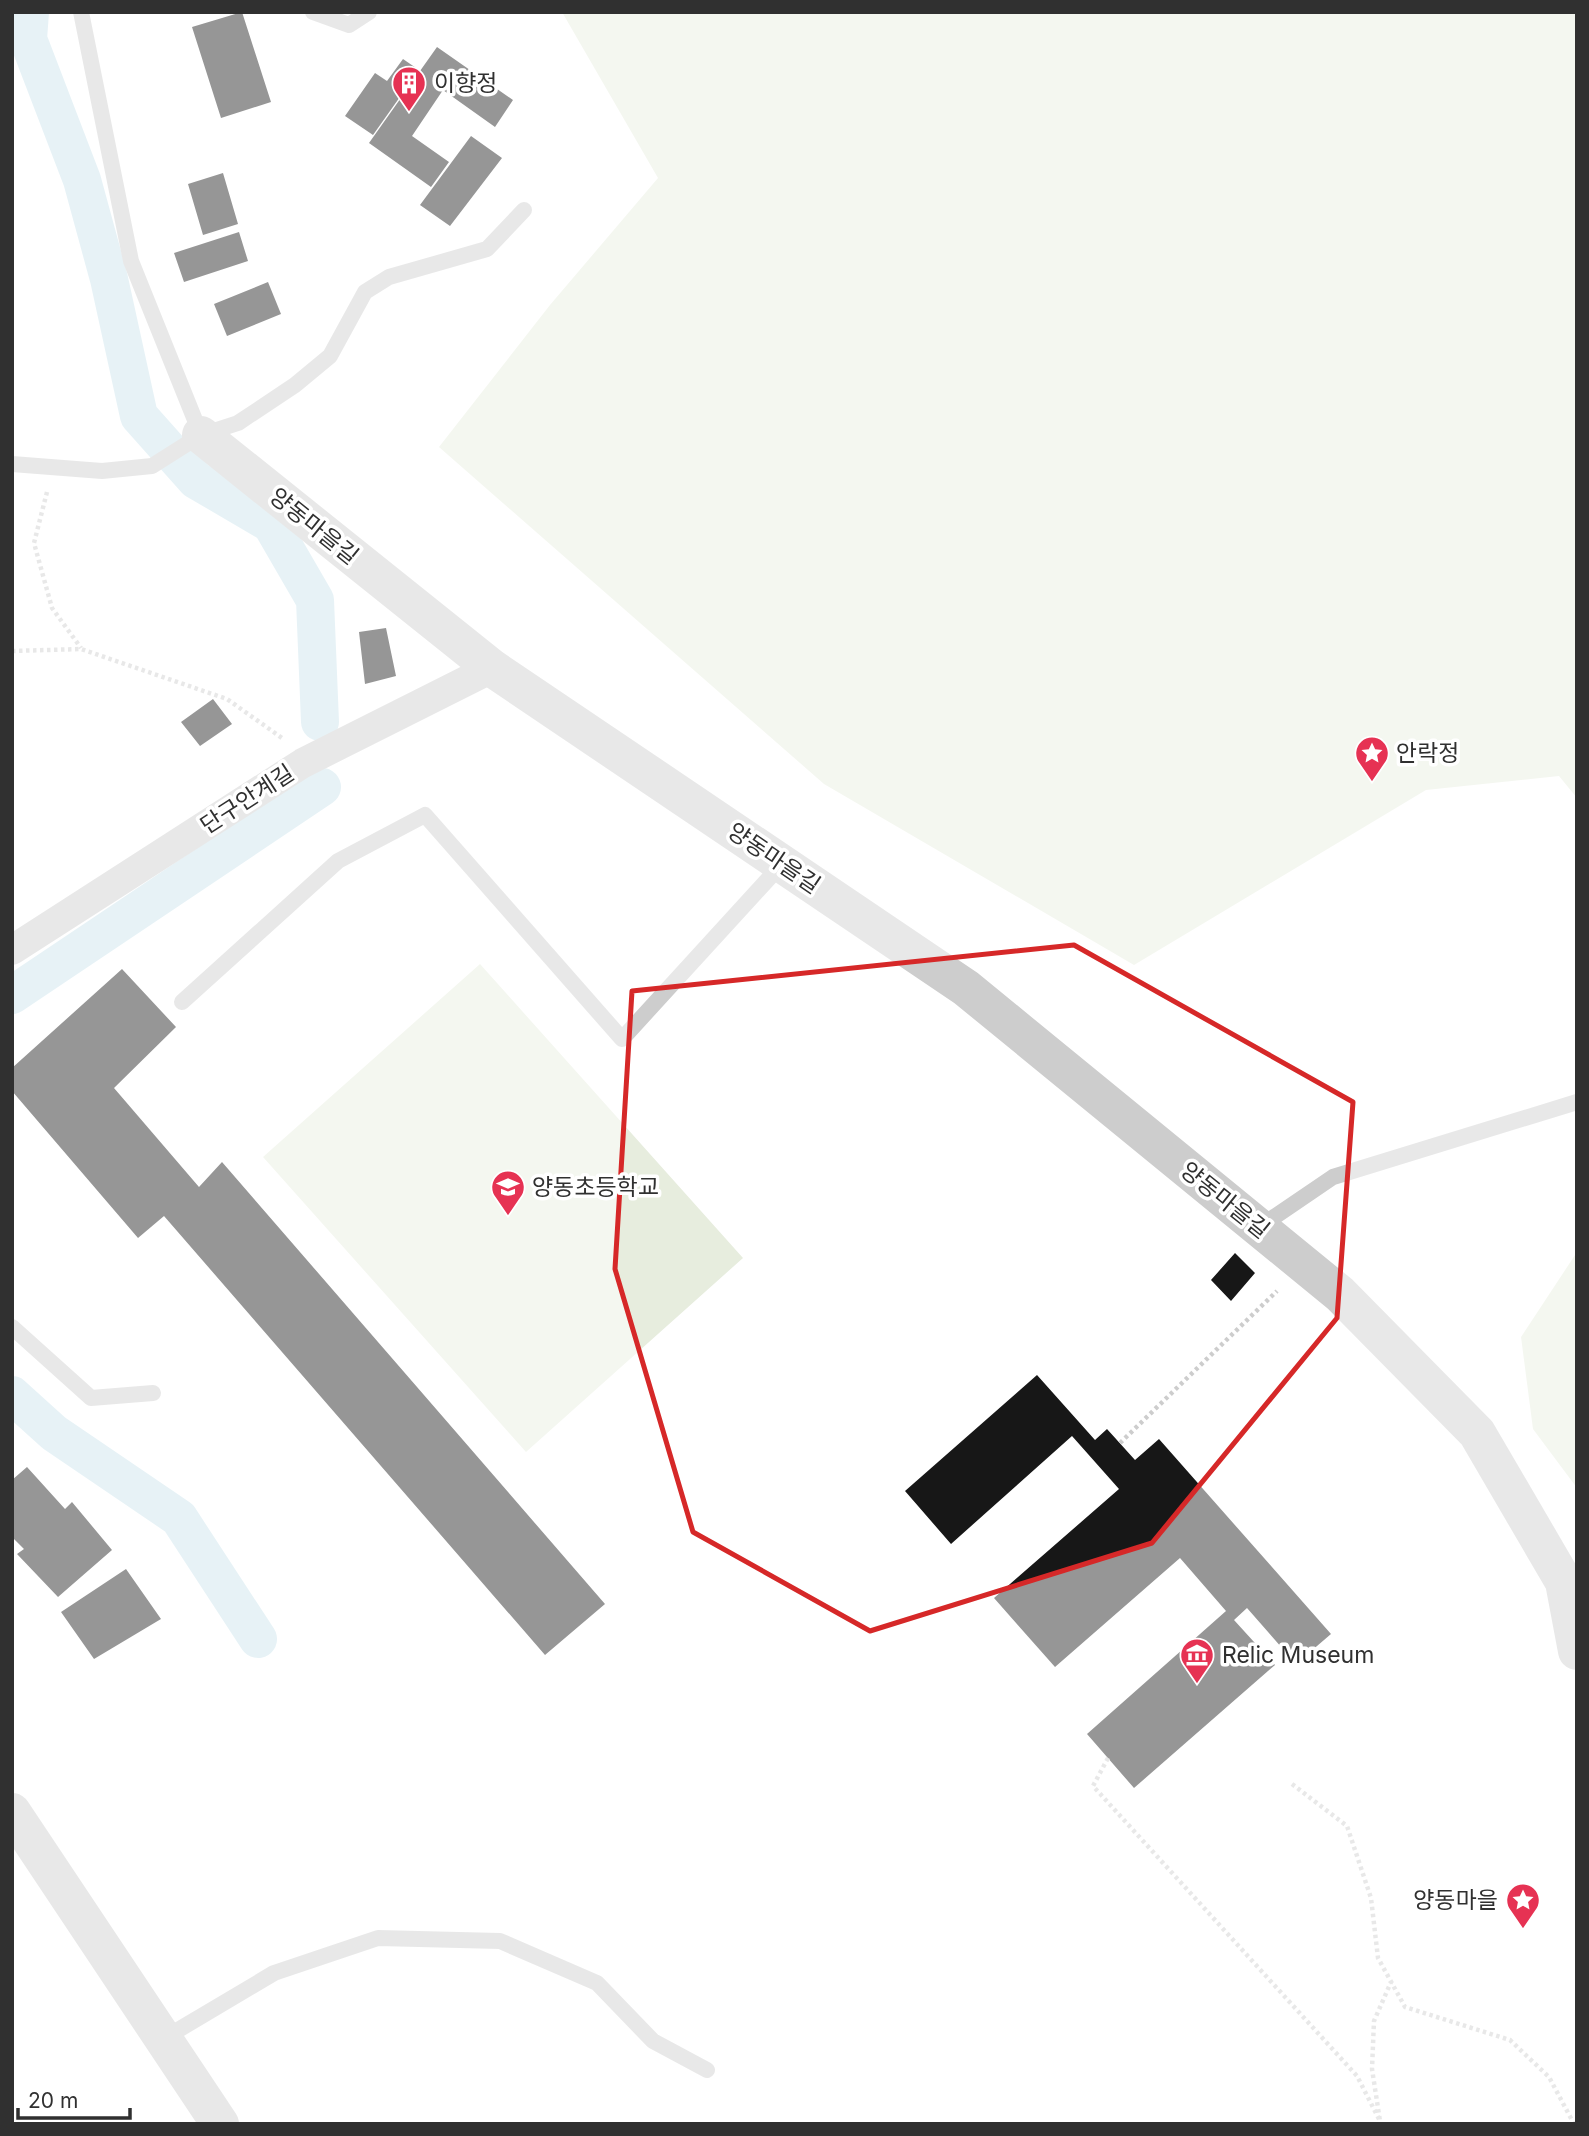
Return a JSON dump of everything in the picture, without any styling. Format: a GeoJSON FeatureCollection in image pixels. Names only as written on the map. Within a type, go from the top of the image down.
{"type":"FeatureCollection","features":[{"type":"Feature","properties":{"kind":"street","name":"양동마을길"},"geometry":{"type":"LineString","coordinates":[[200,436],[492,668],[967,988],[1340,1294],[1477,1433],[1564,1582],[1577,1651]]}},
{"type":"Feature","properties":{"kind":"street","name":"단구안계길"},"geometry":{"type":"LineString","coordinates":[[12,950],[303,763],[492,668]]}},
{"type":"Feature","properties":{"kind":"street"},"geometry":{"type":"LineString","coordinates":[[12,1812],[220,2124]]}},
{"type":"Feature","properties":{"kind":"lane","name":"양동마을길"},"geometry":{"type":"LineString","coordinates":[[81,12],[131,261],[200,436]]}},
{"type":"Feature","properties":{"kind":"lane"},"geometry":{"type":"LineString","coordinates":[[313,12],[349,26],[369,12]]}},
{"type":"Feature","properties":{"kind":"lane"},"geometry":{"type":"LineString","coordinates":[[12,464],[102,471],[152,466],[200,436],[238,423],[295,385],[330,356],[365,292],[389,277],[487,250],[524,210]]}},
{"type":"Feature","properties":{"kind":"lane"},"geometry":{"type":"LineString","coordinates":[[182,1002],[338,861],[425,816],[621,1039],[782,864]]}},
{"type":"Feature","properties":{"kind":"lane"},"geometry":{"type":"LineString","coordinates":[[1258,1227],[1333,1177],[1577,1102]]}},
{"type":"Feature","properties":{"kind":"lane"},"geometry":{"type":"LineString","coordinates":[[12,1327],[91,1398],[153,1394]]}},
{"type":"Feature","properties":{"kind":"lane"},"geometry":{"type":"LineString","coordinates":[[163,2039],[274,1973],[378,1937],[500,1941],[597,1983],[653,2041],[707,2070]]}},
{"type":"Feature","properties":{"kind":"path"},"geometry":{"type":"LineString","coordinates":[[54,467],[34,543],[52,608],[81,649]]}},
{"type":"Feature","properties":{"kind":"path"},"geometry":{"type":"LineString","coordinates":[[12,651],[81,649],[227,699],[277,732],[303,763]]}},
{"type":"Feature","properties":{"kind":"path"},"geometry":{"type":"LineString","coordinates":[[1120,1443],[1278,1291]]}},
{"type":"Feature","properties":{"kind":"path"},"geometry":{"type":"LineString","coordinates":[[1108,1758],[1093,1786],[1357,2076],[1380,2121],[1372,2069],[1374,2021],[1391,1982]]}},
{"type":"Feature","properties":{"kind":"path"},"geometry":{"type":"LineString","coordinates":[[1292,1784],[1348,1826],[1371,1898],[1378,1958],[1405,2007],[1510,2040],[1549,2077],[1574,2124]]}},
{"type":"Feature","properties":{"kind":"highlighted area"},"geometry":{"type":"Polygon","coordinates":[[[1074,945],[1353,1102],[1337,1318],[1152,1543],[870,1631],[693,1532],[615,1269],[632,991],[1074,945]]]}},
{"type":"Feature","properties":{"kind":"green space"},"geometry":{"type":"Polygon","coordinates":[[[562,12],[1577,12],[1577,798],[1559,776],[1426,790],[1134,965],[824,784],[439,447],[550,305],[658,178],[562,12]]]}},
{"type":"Feature","properties":{"kind":"green space"},"geometry":{"type":"Polygon","coordinates":[[[480,964],[743,1258],[526,1452],[263,1157],[480,964]]]}},
{"type":"Feature","properties":{"kind":"green space"},"geometry":{"type":"Polygon","coordinates":[[[1577,1252],[1577,1488],[1533,1429],[1521,1337],[1577,1252]]]}},
{"type":"Feature","properties":{"kind":"building"},"geometry":{"type":"Polygon","coordinates":[[[242,12],[271,102],[221,118],[192,27],[242,12]]]}},
{"type":"Feature","properties":{"kind":"building","name":"이향정"},"geometry":{"type":"Polygon","coordinates":[[[437,47],[513,100],[495,127],[443,90],[412,136],[449,162],[431,187],[369,143],[437,47]]]}},
{"type":"Feature","properties":{"kind":"building"},"geometry":{"type":"Polygon","coordinates":[[[403,59],[419,70],[373,135],[345,116],[375,73],[387,81],[403,59]]]}},
{"type":"Feature","properties":{"kind":"building"},"geometry":{"type":"Polygon","coordinates":[[[471,136],[502,158],[450,226],[420,205],[471,136]]]}},
{"type":"Feature","properties":{"kind":"building"},"geometry":{"type":"Polygon","coordinates":[[[223,173],[238,224],[203,235],[188,184],[223,173]]]}},
{"type":"Feature","properties":{"kind":"building"},"geometry":{"type":"Polygon","coordinates":[[[239,232],[248,261],[184,282],[174,253],[239,232]]]}},
{"type":"Feature","properties":{"kind":"building"},"geometry":{"type":"Polygon","coordinates":[[[268,282],[281,314],[227,336],[214,304],[268,282]]]}},
{"type":"Feature","properties":{"kind":"building"},"geometry":{"type":"Polygon","coordinates":[[[386,628],[396,676],[365,684],[359,632],[386,628]]]}},
{"type":"Feature","properties":{"kind":"building"},"geometry":{"type":"Polygon","coordinates":[[[213,699],[232,724],[200,746],[181,722],[213,699]]]}},
{"type":"Feature","properties":{"kind":"building"},"geometry":{"type":"Polygon","coordinates":[[[122,969],[176,1027],[114,1088],[199,1187],[222,1162],[605,1604],[545,1655],[164,1216],[138,1238],[12,1091],[12,1068],[122,969]]]}},
{"type":"Feature","properties":{"kind":"building"},"geometry":{"type":"Polygon","coordinates":[[[1235,1253],[1255,1273],[1231,1301],[1211,1280],[1235,1253]]]}},
{"type":"Feature","properties":{"kind":"building"},"geometry":{"type":"Polygon","coordinates":[[[1037,1375],[1095,1440],[1107,1429],[1135,1460],[1159,1439],[1331,1634],[1296,1664],[1247,1608],[1234,1620],[1275,1665],[1134,1788],[1087,1734],[1226,1611],[1180,1558],[1055,1667],[994,1598],[1119,1489],[1072,1436],[951,1544],[905,1491],[1037,1375]]]}},
{"type":"Feature","properties":{"kind":"building"},"geometry":{"type":"Polygon","coordinates":[[[27,1467],[65,1509],[72,1502],[112,1550],[58,1597],[17,1554],[24,1549],[12,1537],[12,1480],[27,1467]]]}},
{"type":"Feature","properties":{"kind":"building"},"geometry":{"type":"Polygon","coordinates":[[[126,1569],[161,1619],[94,1659],[61,1612],[126,1569]]]}},
{"type":"Feature","properties":{"kind":"waterway"},"geometry":{"type":"LineString","coordinates":[[30,12],[28,39],[82,180],[109,279],[139,416],[196,480],[271,524],[315,600],[320,722]]}},
{"type":"Feature","properties":{"kind":"waterway"},"geometry":{"type":"LineString","coordinates":[[12,995],[322,787]]}},
{"type":"Feature","properties":{"kind":"waterway"},"geometry":{"type":"LineString","coordinates":[[12,1395],[54,1433],[179,1518],[258,1639]]}},
{"type":"Feature","properties":{"kind":"place","name":"이향정"},"geometry":{"type":"Point","coordinates":[409,113]}},
{"type":"Feature","properties":{"kind":"place","name":"안락정"},"geometry":{"type":"Point","coordinates":[1372,783]}},
{"type":"Feature","properties":{"kind":"place","name":"양동초등학교"},"geometry":{"type":"Point","coordinates":[508,1217]}},
{"type":"Feature","properties":{"kind":"place","name":"Relic Museum"},"geometry":{"type":"Point","coordinates":[1197,1685]}},
{"type":"Feature","properties":{"kind":"place","name":"양동마을"},"geometry":{"type":"Point","coordinates":[1523,1930]}}]}
